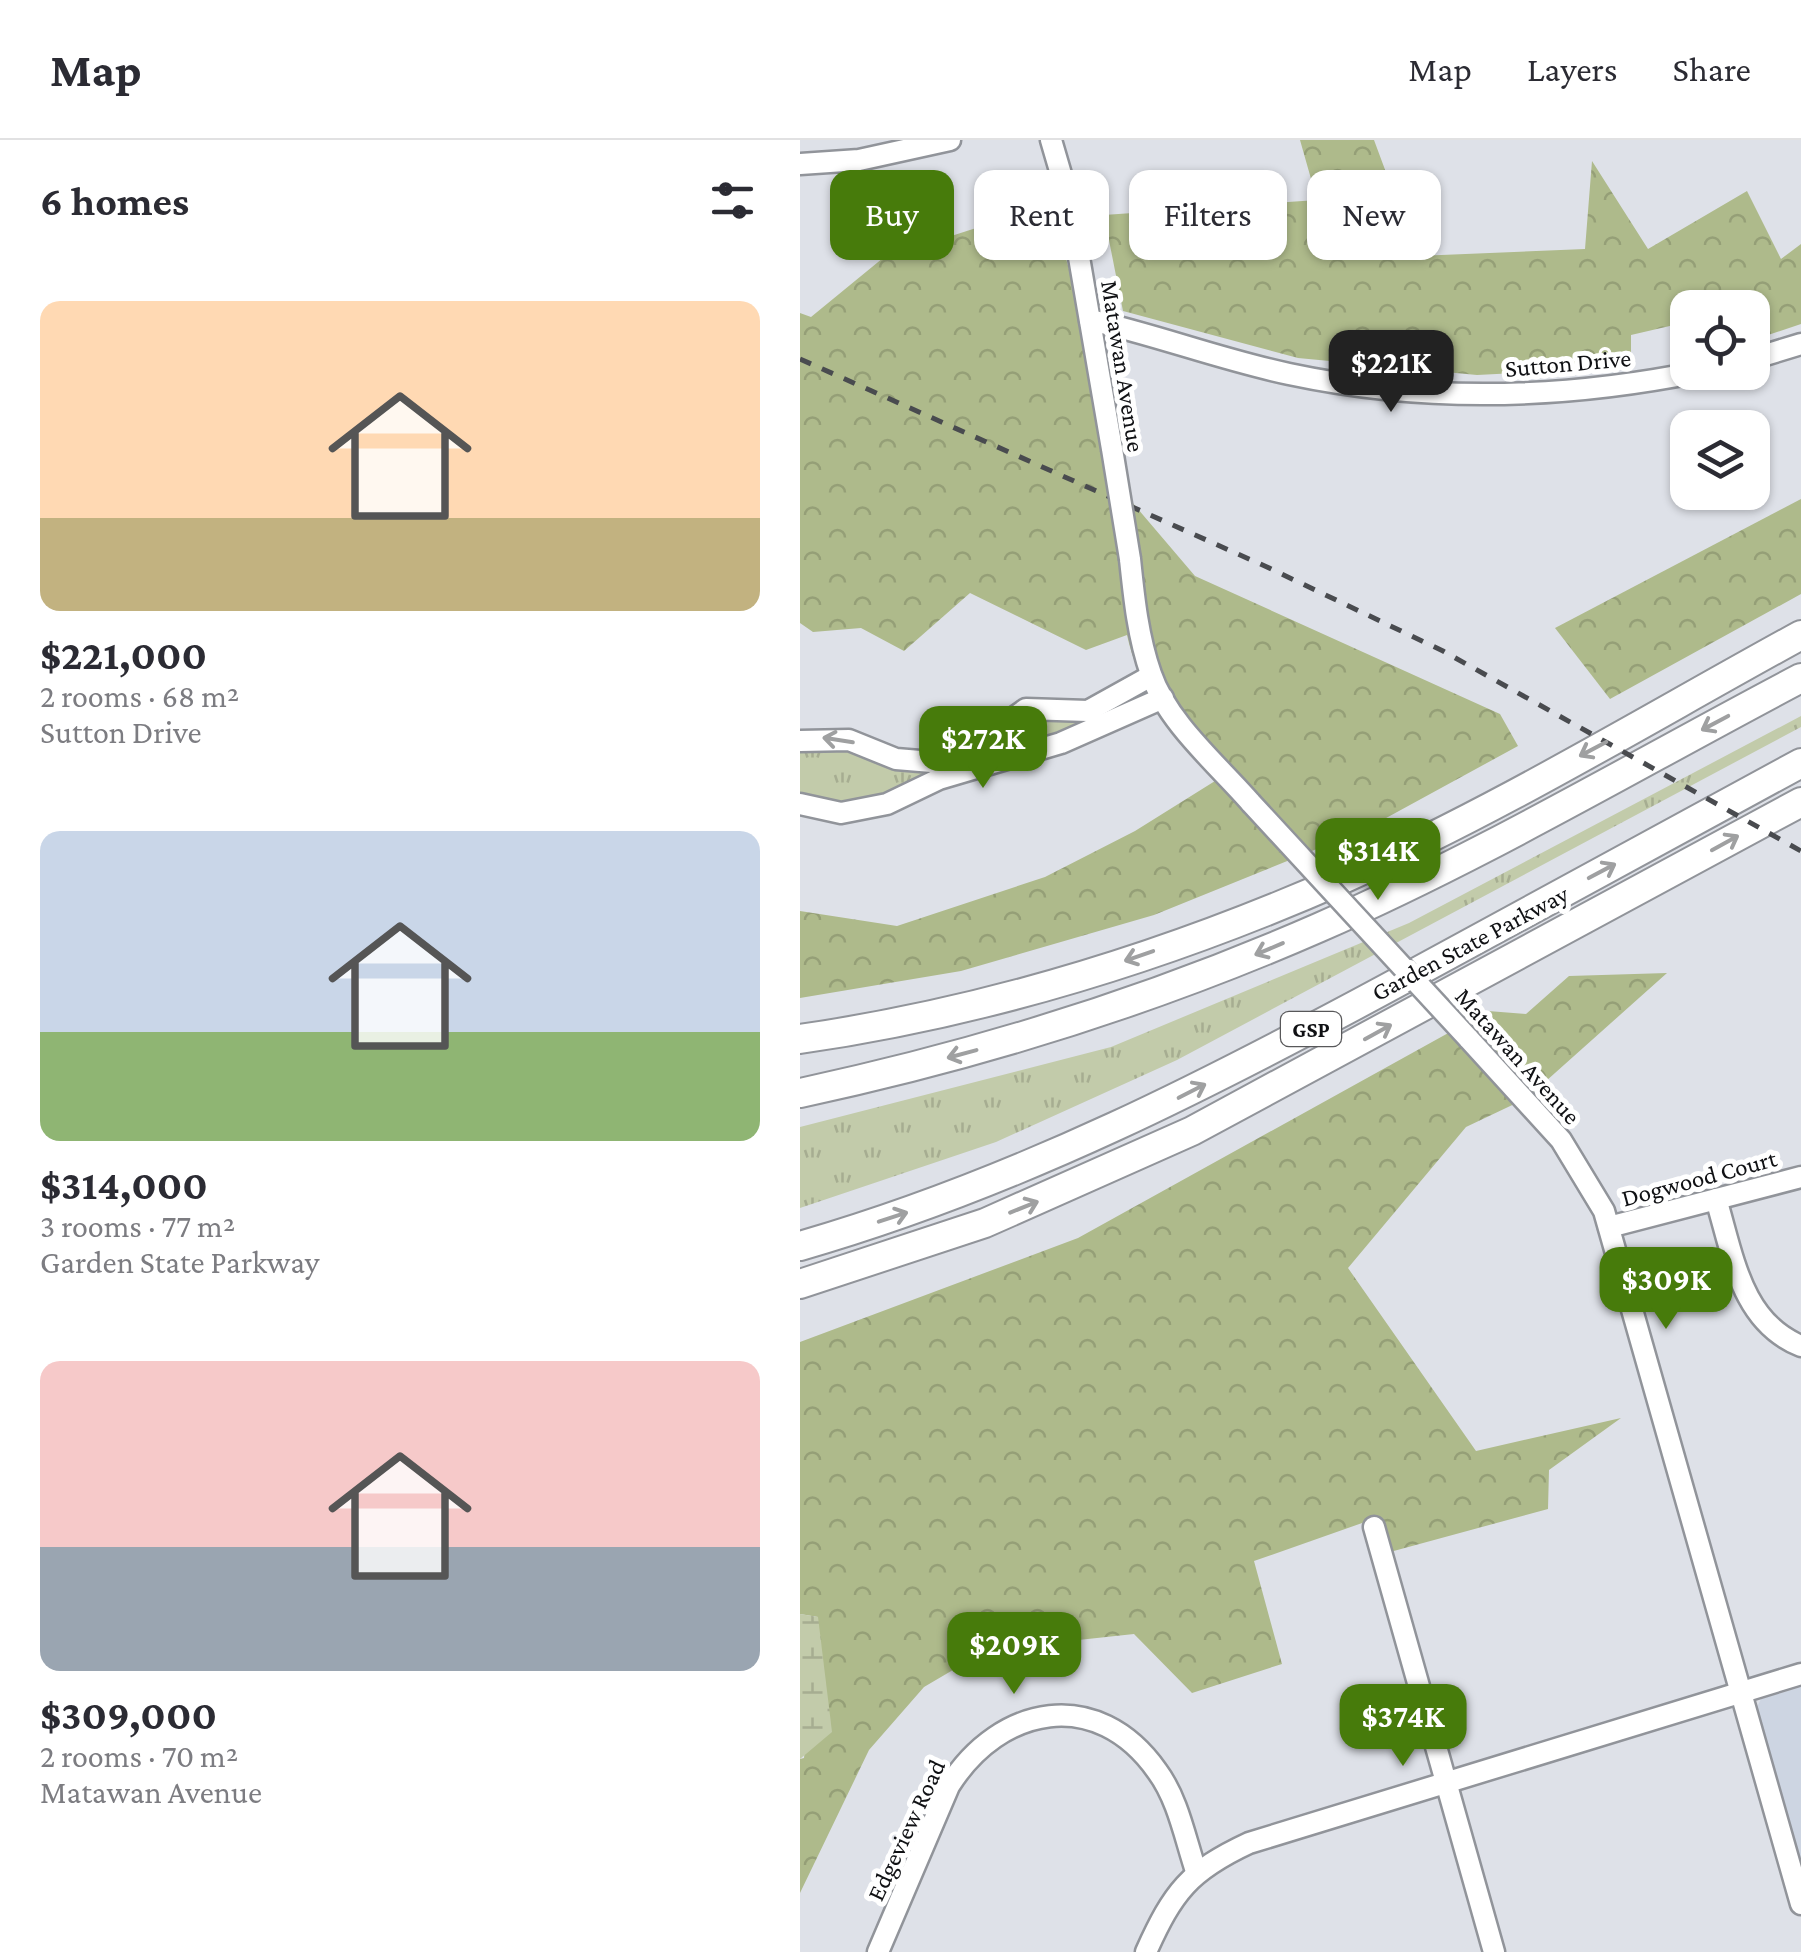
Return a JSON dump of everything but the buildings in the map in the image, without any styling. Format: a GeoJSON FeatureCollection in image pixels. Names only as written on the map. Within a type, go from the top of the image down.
{"type":"FeatureCollection","features":[{"type":"Feature","properties":{"kind":"highway"},"geometry":{"type":"LineString","coordinates":[[800,1039],[916,1017],[1080,976],[1294,899],[1447,828],[1801,635]]}},
{"type":"Feature","properties":{"kind":"highway"},"geometry":{"type":"LineString","coordinates":[[800,1092],[1068,1024],[1251,956],[1370,905],[1801,678]]}},
{"type":"Feature","properties":{"kind":"highway","name":"Garden State Parkway"},"geometry":{"type":"LineString","coordinates":[[800,1246],[955,1196],[1118,1128],[1272,1050],[1801,763]]}},
{"type":"Feature","properties":{"kind":"highway","name":"Garden State Parkway"},"geometry":{"type":"LineString","coordinates":[[800,1284],[986,1223],[1175,1139],[1801,802]]}},
{"type":"Feature","properties":{"kind":"street"},"geometry":{"type":"LineString","coordinates":[[800,164],[859,160],[950,140]]}},
{"type":"Feature","properties":{"kind":"street","name":"Matawan Avenue"},"geometry":{"type":"LineString","coordinates":[[1051,140],[1070,205],[1130,559],[1137,622],[1151,676],[1162,698],[1251,803],[1581,1167],[1609,1227],[1801,1904]]}},
{"type":"Feature","properties":{"kind":"street","name":"Sutton Drive"},"geometry":{"type":"LineString","coordinates":[[1090,320],[1276,372],[1393,390],[1504,395],[1566,392],[1670,376]]}},
{"type":"Feature","properties":{"kind":"street"},"geometry":{"type":"LineString","coordinates":[[1770,353],[1801,344]]}},
{"type":"Feature","properties":{"kind":"street"},"geometry":{"type":"LineString","coordinates":[[800,804],[829,812],[860,811],[992,762],[1061,743],[1151,676]]}},
{"type":"Feature","properties":{"kind":"street"},"geometry":{"type":"LineString","coordinates":[[800,741],[849,740],[880,755],[913,762],[939,760],[980,742],[1026,709],[1092,720],[1162,698]]}},
{"type":"Feature","properties":{"kind":"street"},"geometry":{"type":"LineString","coordinates":[[980,742],[992,762]]}},
{"type":"Feature","properties":{"kind":"street","name":"Dogwood Court"},"geometry":{"type":"LineString","coordinates":[[1609,1227],[1801,1177]]}},
{"type":"Feature","properties":{"kind":"street"},"geometry":{"type":"LineString","coordinates":[[1716,1200],[1753,1308],[1774,1333],[1801,1346]]}},
{"type":"Feature","properties":{"kind":"street"},"geometry":{"type":"LineString","coordinates":[[1374,1527],[1494,1952]]}},
{"type":"Feature","properties":{"kind":"street"},"geometry":{"type":"LineString","coordinates":[[1146,1952],[1166,1906],[1196,1871],[1249,1843],[1801,1674]]}},
{"type":"Feature","properties":{"kind":"street","name":"Edgeview Road"},"geometry":{"type":"LineString","coordinates":[[878,1952],[949,1786],[964,1762],[991,1736],[1026,1719],[1081,1718],[1131,1742],[1167,1787],[1196,1871]]}},
{"type":"Feature","properties":{"kind":"shaded area"},"geometry":{"type":"Polygon","coordinates":[[[1801,1687],[1801,1862],[1757,1707],[1761,1699],[1801,1687]]]}},
{"type":"Feature","properties":{"kind":"green space"},"geometry":{"type":"Polygon","coordinates":[[[1300,140],[1374,140],[1385,170],[1308,170],[1300,140]]]}},
{"type":"Feature","properties":{"kind":"green space"},"geometry":{"type":"Polygon","coordinates":[[[1592,161],[1648,249],[1747,191],[1781,259],[1801,244],[1801,324],[1770,334],[1770,290],[1670,290],[1670,326],[1631,335],[1631,367],[1477,375],[1298,358],[1123,311],[1109,240],[1109,215],[1129,213],[1129,260],[1287,260],[1287,202],[1307,201],[1307,260],[1441,260],[1441,255],[1585,249],[1592,161]]]}},
{"type":"Feature","properties":{"kind":"green space"},"geometry":{"type":"Polygon","coordinates":[[[974,229],[974,260],[1066,260],[1121,458],[1126,495],[1195,576],[1500,714],[1518,746],[1366,829],[1154,915],[961,971],[800,998],[800,911],[897,926],[1045,877],[1135,831],[1215,781],[1151,695],[1127,635],[1086,650],[970,593],[904,651],[861,628],[813,632],[800,623],[800,313],[811,317],[881,260],[954,260],[954,235],[974,229]]]}},
{"type":"Feature","properties":{"kind":"green space"},"geometry":{"type":"Polygon","coordinates":[[[1801,499],[1801,594],[1610,699],[1555,628],[1801,499]]]}},
{"type":"Feature","properties":{"kind":"green space"},"geometry":{"type":"Polygon","coordinates":[[[1801,716],[1801,727],[1177,1060],[996,1142],[800,1208],[800,1127],[1111,1047],[1409,923],[1801,716]]]}},
{"type":"Feature","properties":{"kind":"green space"},"geometry":{"type":"Polygon","coordinates":[[[1016,718],[1078,719],[1080,724],[1002,750],[994,740],[1016,718]]]}},
{"type":"Feature","properties":{"kind":"green space"},"geometry":{"type":"Polygon","coordinates":[[[837,743],[868,756],[977,753],[978,757],[900,790],[845,806],[800,795],[800,748],[837,743]]]}},
{"type":"Feature","properties":{"kind":"green space"},"geometry":{"type":"Polygon","coordinates":[[[1667,973],[1527,1098],[1466,1127],[1348,1268],[1476,1451],[1621,1418],[1549,1470],[1548,1509],[1379,1555],[1365,1522],[1254,1561],[1282,1664],[1192,1693],[1134,1634],[987,1650],[924,1687],[869,1750],[800,1893],[800,1759],[804,1758],[818,1617],[800,1614],[800,1342],[1078,1238],[1488,1011],[1526,1014],[1569,976],[1667,973]]]}},
{"type":"Feature","properties":{"kind":"green space"},"geometry":{"type":"Polygon","coordinates":[[[800,1614],[818,1617],[832,1732],[800,1759],[800,1614]]]}},
{"type":"Feature","properties":{"kind":"railway"},"geometry":{"type":"LineString","coordinates":[[800,359],[1267,567],[1443,651],[1801,851]]}}]}
